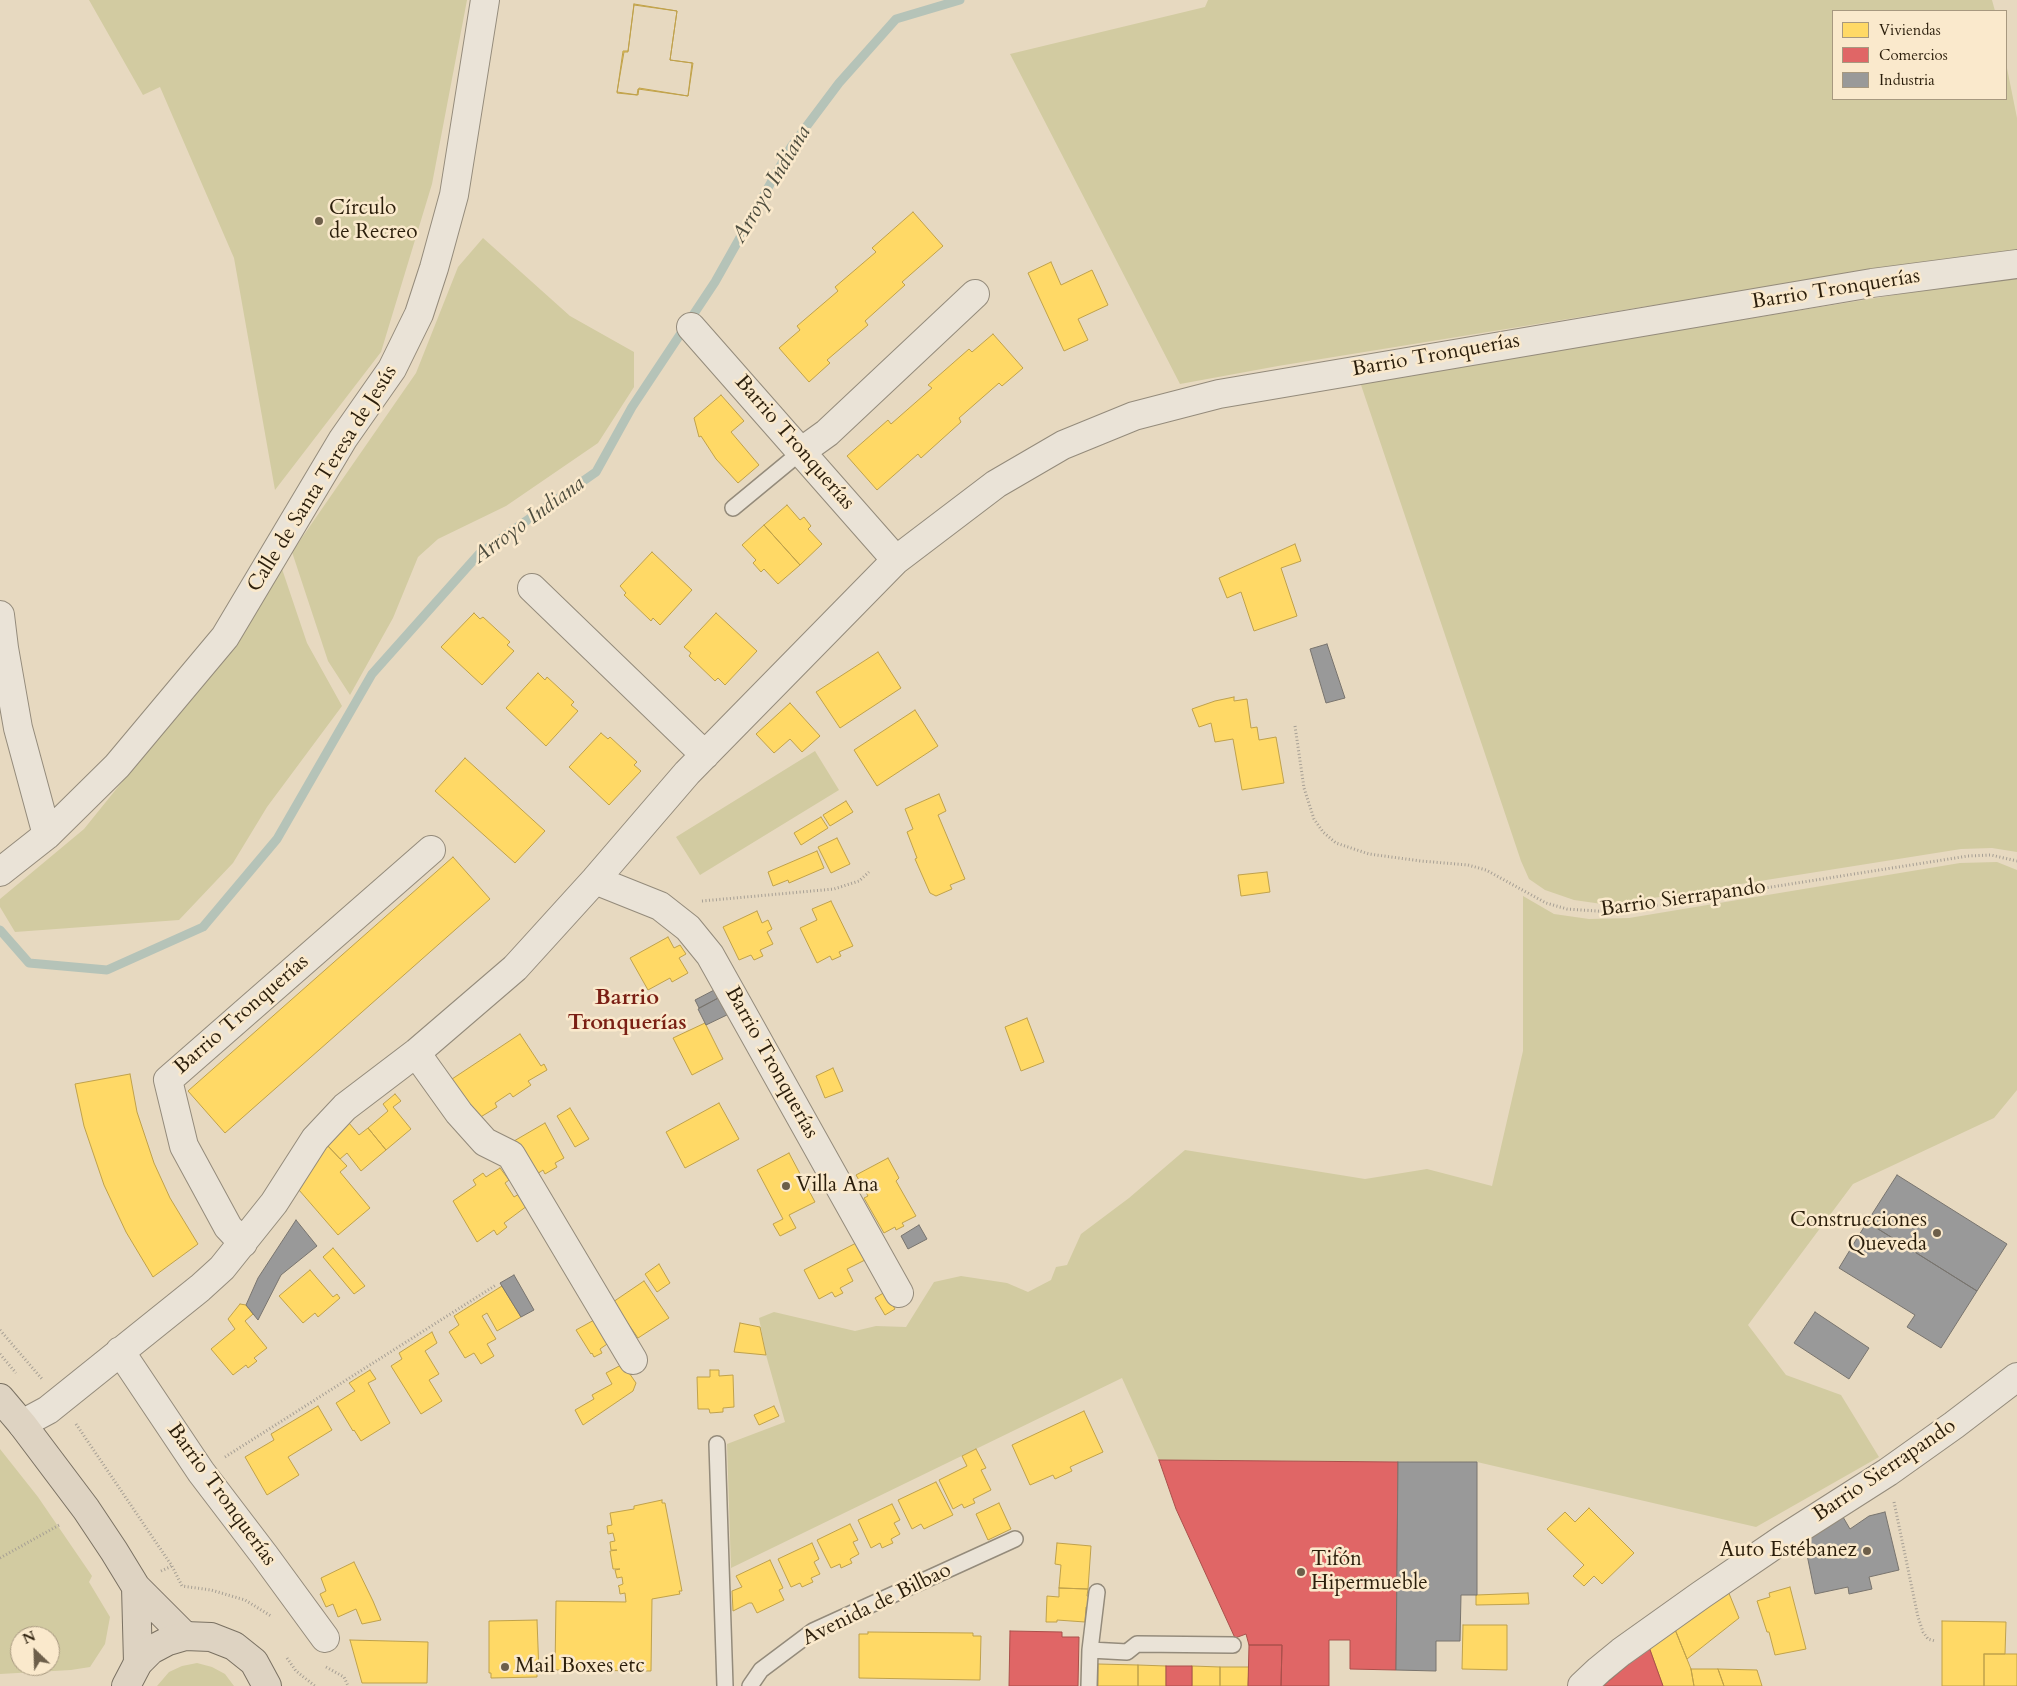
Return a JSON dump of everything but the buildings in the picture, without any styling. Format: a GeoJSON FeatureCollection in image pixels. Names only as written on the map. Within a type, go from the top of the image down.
{"type":"FeatureCollection","features":[{"type":"Feature","properties":{"kind":"main road"},"geometry":{"type":"LineString","coordinates":[[0,1398],[86,1509],[136,1587],[185,1636]]}},
{"type":"Feature","properties":{"kind":"main road"},"geometry":{"type":"LineString","coordinates":[[128,1679],[138,1628],[136,1587]]}},
{"type":"Feature","properties":{"kind":"main road"},"geometry":{"type":"LineString","coordinates":[[128,1679],[152,1650],[168,1641],[185,1636],[211,1637],[234,1646],[254,1662],[268,1685]]}},
{"type":"Feature","properties":{"kind":"street","name":"Calle de Santa Teresa de Jesús"},"geometry":{"type":"LineString","coordinates":[[0,872],[47,835],[117,766],[225,637],[343,439],[392,369],[419,314],[454,195],[485,0]]}},
{"type":"Feature","properties":{"kind":"street","name":"Barrio Tronquerías"},"geometry":{"type":"LineString","coordinates":[[22,1424],[48,1410],[200,1288],[222,1268],[274,1203],[315,1139],[345,1107],[416,1053],[515,968],[595,880],[687,773],[896,560],[996,484],[1063,446],[1134,416],[1219,394],[1872,283],[2017,264]]}},
{"type":"Feature","properties":{"kind":"street","name":"Barrio Tronquerías"},"geometry":{"type":"LineString","coordinates":[[802,451],[827,433],[975,294]]}},
{"type":"Feature","properties":{"kind":"street","name":"Barrio Tronquerías"},"geometry":{"type":"LineString","coordinates":[[691,327],[896,560]]}},
{"type":"Feature","properties":{"kind":"street"},"geometry":{"type":"LineString","coordinates":[[532,588],[705,755]]}},
{"type":"Feature","properties":{"kind":"street"},"geometry":{"type":"LineString","coordinates":[[0,615],[18,728],[47,835]]}},
{"type":"Feature","properties":{"kind":"street","name":"Barrio Tronquerías"},"geometry":{"type":"LineString","coordinates":[[243,1243],[228,1228],[184,1146],[168,1080],[431,850]]}},
{"type":"Feature","properties":{"kind":"street","name":"Barrio Tronquerías"},"geometry":{"type":"LineString","coordinates":[[595,880],[660,906],[688,928],[710,955],[899,1293]]}},
{"type":"Feature","properties":{"kind":"street"},"geometry":{"type":"LineString","coordinates":[[416,1053],[459,1113],[485,1142],[511,1156],[633,1360]]}},
{"type":"Feature","properties":{"kind":"street","name":"Barrio Tronquerías"},"geometry":{"type":"LineString","coordinates":[[120,1351],[201,1472],[325,1638]]}},
{"type":"Feature","properties":{"kind":"street","name":"Barrio Sierrapando"},"geometry":{"type":"LineString","coordinates":[[1582,1686],[1621,1652],[1701,1595],[1783,1539],[1888,1472],[2017,1377]]}},
{"type":"Feature","properties":{"kind":"lane"},"geometry":{"type":"LineString","coordinates":[[733,508],[802,451]]}},
{"type":"Feature","properties":{"kind":"lane"},"geometry":{"type":"LineString","coordinates":[[717,1444],[725,1686]]}},
{"type":"Feature","properties":{"kind":"lane","name":"Avenida de Bilbao"},"geometry":{"type":"LineString","coordinates":[[750,1686],[761,1670],[813,1631],[1015,1539]]}},
{"type":"Feature","properties":{"kind":"lane"},"geometry":{"type":"LineString","coordinates":[[1089,1686],[1090,1650],[1097,1592]]}},
{"type":"Feature","properties":{"kind":"lane"},"geometry":{"type":"LineString","coordinates":[[1090,1650],[1127,1652],[1137,1644],[1233,1645]]}},
{"type":"Feature","properties":{"kind":"path","name":"Barrio Sierrapando"},"geometry":{"type":"LineString","coordinates":[[1295,726],[1304,788],[1314,818],[1324,832],[1336,843],[1369,854],[1468,865],[1486,870],[1546,903],[1567,909],[1612,912],[1968,856],[2005,857],[2017,860]]}},
{"type":"Feature","properties":{"kind":"path"},"geometry":{"type":"LineString","coordinates":[[660,906],[834,889],[859,881],[869,872]]}},
{"type":"Feature","properties":{"kind":"path"},"geometry":{"type":"LineString","coordinates":[[201,1472],[496,1286]]}},
{"type":"Feature","properties":{"kind":"path"},"geometry":{"type":"LineString","coordinates":[[0,1330],[60,1399],[166,1558],[182,1586],[211,1590],[245,1600],[277,1620]]}},
{"type":"Feature","properties":{"kind":"path"},"geometry":{"type":"LineString","coordinates":[[0,1354],[18,1375]]}},
{"type":"Feature","properties":{"kind":"path"},"geometry":{"type":"LineString","coordinates":[[1888,1472],[1922,1632],[1928,1639],[1935,1641]]}},
{"type":"Feature","properties":{"kind":"path"},"geometry":{"type":"LineString","coordinates":[[0,1558],[86,1509]]}},
{"type":"Feature","properties":{"kind":"path"},"geometry":{"type":"LineString","coordinates":[[283,1652],[296,1671],[315,1686]]}},
{"type":"Feature","properties":{"kind":"path"},"geometry":{"type":"LineString","coordinates":[[318,1664],[344,1677],[348,1686]]}},
{"type":"Feature","properties":{"kind":"shaded area","name":"Círculo de Recreo"},"geometry":{"type":"Polygon","coordinates":[[[89,0],[467,0],[432,184],[381,352],[275,490],[234,258],[160,87],[143,95],[89,0]]]}},
{"type":"Feature","properties":{"kind":"shaded area"},"geometry":{"type":"Polygon","coordinates":[[[1208,0],[1992,0],[1995,10],[1832,10],[1832,100],[2007,100],[2007,68],[2017,118],[2017,250],[1642,307],[1278,366],[1180,384],[1010,54],[1205,7],[1208,0]]]}},
{"type":"Feature","properties":{"kind":"shaded area"},"geometry":{"type":"Polygon","coordinates":[[[483,238],[570,316],[634,352],[634,387],[598,443],[506,506],[438,539],[418,557],[393,618],[350,695],[328,661],[292,552],[416,373],[458,267],[483,238]]]}},
{"type":"Feature","properties":{"kind":"shaded area"},"geometry":{"type":"Polygon","coordinates":[[[2017,275],[2017,852],[1992,848],[1961,849],[1609,905],[1574,900],[1545,890],[1529,879],[1521,861],[1360,382],[2017,275]]]}},
{"type":"Feature","properties":{"kind":"shaded area"},"geometry":{"type":"Polygon","coordinates":[[[281,566],[307,643],[342,706],[267,807],[233,863],[179,920],[15,932],[0,907],[0,899],[84,829],[143,756],[281,566]]]}},
{"type":"Feature","properties":{"kind":"shaded area"},"geometry":{"type":"Polygon","coordinates":[[[815,751],[839,790],[700,875],[676,837],[815,751]]]}},
{"type":"Feature","properties":{"kind":"shaded area"},"geometry":{"type":"Polygon","coordinates":[[[1997,862],[2017,870],[2017,1090],[1994,1118],[1853,1184],[1748,1325],[1786,1375],[1841,1395],[1879,1457],[1756,1527],[1477,1462],[1159,1460],[1122,1378],[731,1568],[727,1444],[785,1422],[766,1355],[759,1318],[774,1312],[855,1331],[876,1326],[906,1327],[934,1282],[961,1276],[1007,1283],[1028,1292],[1051,1280],[1056,1267],[1067,1265],[1081,1234],[1129,1198],[1185,1150],[1365,1179],[1427,1169],[1492,1186],[1523,1051],[1523,896],[1554,914],[1589,919],[1629,918],[1960,863],[1997,862]]]}},
{"type":"Feature","properties":{"kind":"shaded area"},"geometry":{"type":"Polygon","coordinates":[[[0,1449],[38,1497],[92,1576],[89,1582],[110,1617],[105,1644],[90,1667],[71,1670],[60,1671],[60,1626],[10,1626],[10,1673],[0,1674],[0,1449]]]}},
{"type":"Feature","properties":{"kind":"shaded area"},"geometry":{"type":"Polygon","coordinates":[[[197,1663],[212,1667],[225,1674],[234,1686],[157,1686],[169,1672],[182,1666],[197,1663]]]}},
{"type":"Feature","properties":{"kind":"waterway","name":"Arroyo Indiana"},"geometry":{"type":"LineString","coordinates":[[0,930],[29,963],[107,970],[203,927],[277,839],[372,674],[479,554],[596,472],[632,407],[715,282],[791,147],[839,83],[896,19],[960,0]]}},
{"type":"Feature","properties":{"kind":"place","name":"Círculo de Recreo"},"geometry":{"type":"Point","coordinates":[319,221]}},
{"type":"Feature","properties":{"kind":"place","name":"Villa Ana"},"geometry":{"type":"Point","coordinates":[786,1186]}},
{"type":"Feature","properties":{"kind":"place","name":"Construcciones Queveda"},"geometry":{"type":"Point","coordinates":[1937,1233]}},
{"type":"Feature","properties":{"kind":"place","name":"Auto Estébanez"},"geometry":{"type":"Point","coordinates":[1867,1551]}},
{"type":"Feature","properties":{"kind":"place","name":"Tifón Hipermueble"},"geometry":{"type":"Point","coordinates":[1301,1572]}},
{"type":"Feature","properties":{"kind":"place","name":"Mail Boxes etc"},"geometry":{"type":"Point","coordinates":[505,1667]}},
{"type":"Feature","properties":{"kind":"district","name":"Barrio Tronquerías"},"geometry":{"type":"Point","coordinates":[627,1012]}}]}
